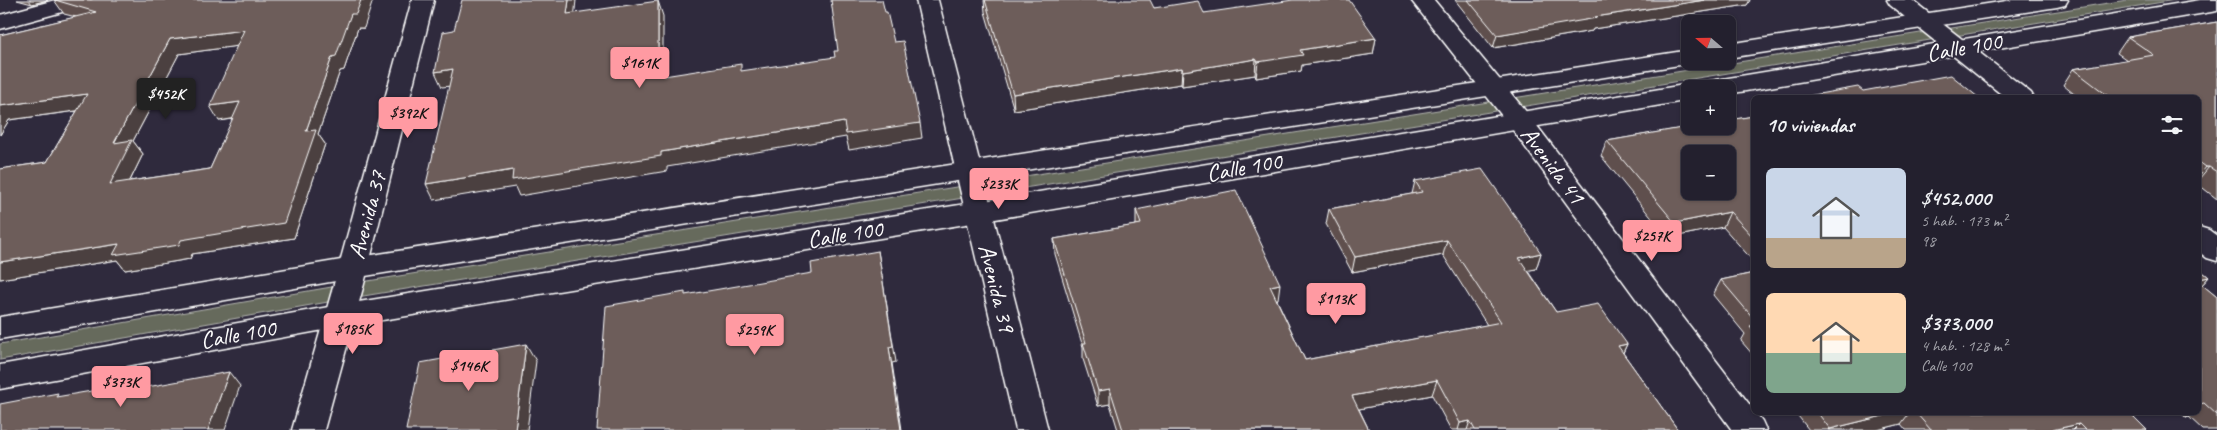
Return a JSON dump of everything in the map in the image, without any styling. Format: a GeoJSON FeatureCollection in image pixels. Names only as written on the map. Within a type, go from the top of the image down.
{"type":"FeatureCollection","features":[{"type":"Feature","properties":{"kind":"main road"},"geometry":{"type":"LineString","coordinates":[[0,22],[80,0]]}},
{"type":"Feature","properties":{"kind":"main road","name":"Avenida 37"},"geometry":{"type":"LineString","coordinates":[[308,430],[353,268],[423,0]]}},
{"type":"Feature","properties":{"kind":"main road","name":"Avenida 39"},"geometry":{"type":"LineString","coordinates":[[927,0],[1032,430]]}},
{"type":"Feature","properties":{"kind":"main road","name":"Avenida 41"},"geometry":{"type":"LineString","coordinates":[[1422,0],[1519,120],[1750,430]]}},
{"type":"Feature","properties":{"kind":"main road"},"geometry":{"type":"LineString","coordinates":[[1898,0],[2018,95]]}},
{"type":"Feature","properties":{"kind":"main road","name":"Calle 100"},"geometry":{"type":"LineString","coordinates":[[1736,50],[2057,0]]}},
{"type":"Feature","properties":{"kind":"main road","name":"Calle 100"},"geometry":{"type":"LineString","coordinates":[[1736,85],[2217,4]]}},
{"type":"Feature","properties":{"kind":"main road","name":"Calle 100"},"geometry":{"type":"LineString","coordinates":[[0,328],[353,268],[1681,58]]}},
{"type":"Feature","properties":{"kind":"main road","name":"Calle 100"},"geometry":{"type":"LineString","coordinates":[[0,377],[340,316],[978,212],[1681,93]]}},
{"type":"Feature","properties":{"kind":"main road"},"geometry":{"type":"LineString","coordinates":[[2201,239],[2217,251]]}},
{"type":"Feature","properties":{"kind":"green space"},"geometry":{"type":"Polygon","coordinates":[[[2127,0],[2175,0],[345,299],[0,360],[0,344],[349,284],[1689,70],[1736,70],[1736,62],[2127,0]]]}},
{"type":"Feature","properties":{"kind":"building"},"geometry":{"type":"Polygon","coordinates":[[[55,0],[361,0],[356,14],[351,14],[336,56],[332,57],[306,131],[316,130],[284,223],[181,240],[179,245],[113,255],[119,244],[0,262],[0,169],[47,162],[87,94],[0,106],[0,35],[96,12],[55,0]],[[244,30],[170,39],[114,143],[132,140],[110,184],[210,169],[240,102],[210,106],[244,30]]]}},
{"type":"Feature","properties":{"kind":"building"},"geometry":{"type":"Polygon","coordinates":[[[462,0],[569,0],[567,14],[658,1],[658,68],[664,67],[664,76],[741,64],[741,71],[835,57],[834,51],[838,51],[831,0],[882,0],[885,12],[887,12],[894,42],[903,41],[920,123],[846,134],[844,122],[661,152],[661,156],[512,180],[513,170],[426,184],[453,69],[435,72],[443,32],[454,30],[462,0]]]}},
{"type":"Feature","properties":{"kind":"building"},"geometry":{"type":"Polygon","coordinates":[[[985,0],[1150,0],[1154,8],[1198,1],[1204,13],[1293,0],[1349,0],[1376,38],[1300,50],[1303,55],[1258,62],[1256,59],[1183,71],[1182,68],[1013,94],[985,0]]]}},
{"type":"Feature","properties":{"kind":"building"},"geometry":{"type":"Polygon","coordinates":[[[1468,0],[1705,0],[1497,35],[1468,0]]]}},
{"type":"Feature","properties":{"kind":"building"},"geometry":{"type":"Polygon","coordinates":[[[2217,22],[2217,172],[2201,163],[2201,95],[2107,95],[2073,69],[2154,55],[2128,37],[2217,22]]]}},
{"type":"Feature","properties":{"kind":"building"},"geometry":{"type":"Polygon","coordinates":[[[1951,75],[1975,95],[1813,95],[1858,87],[1863,91],[1951,75]]]}},
{"type":"Feature","properties":{"kind":"building"},"geometry":{"type":"Polygon","coordinates":[[[1751,116],[1751,235],[1730,212],[1675,223],[1607,141],[1681,128],[1681,135],[1736,135],[1736,119],[1751,116]]]}},
{"type":"Feature","properties":{"kind":"building"},"geometry":{"type":"Polygon","coordinates":[[[1482,169],[1541,253],[1519,258],[1556,312],[1598,304],[1627,344],[1618,346],[1678,430],[1475,430],[1470,421],[1460,423],[1437,380],[1352,396],[1369,430],[1123,430],[1110,389],[1098,391],[1083,343],[1086,343],[1054,239],[1141,224],[1136,210],[1236,190],[1280,284],[1270,286],[1305,360],[1501,322],[1447,240],[1355,257],[1329,209],[1422,192],[1415,181],[1482,169]]]}},
{"type":"Feature","properties":{"kind":"building"},"geometry":{"type":"Polygon","coordinates":[[[878,251],[893,346],[889,347],[901,430],[597,430],[606,306],[685,292],[685,295],[812,273],[811,263],[878,251]]]}},
{"type":"Feature","properties":{"kind":"building"},"geometry":{"type":"Polygon","coordinates":[[[2201,271],[2209,277],[2201,279],[2201,271]]]}},
{"type":"Feature","properties":{"kind":"building"},"geometry":{"type":"Polygon","coordinates":[[[1751,274],[1751,315],[1721,280],[1751,274]]]}},
{"type":"Feature","properties":{"kind":"building"},"geometry":{"type":"Polygon","coordinates":[[[2201,284],[2217,297],[2217,415],[2204,403],[2201,404],[2201,284]]]}},
{"type":"Feature","properties":{"kind":"building"},"geometry":{"type":"Polygon","coordinates":[[[526,344],[515,430],[406,430],[420,363],[526,344]]]}},
{"type":"Feature","properties":{"kind":"building"},"geometry":{"type":"Polygon","coordinates":[[[229,372],[208,430],[0,430],[0,404],[58,393],[56,397],[139,383],[136,389],[229,372]]]}},
{"type":"Feature","properties":{"kind":"building"},"geometry":{"type":"Polygon","coordinates":[[[1819,415],[1887,415],[1830,429],[1819,415]]]}},
{"type":"Feature","properties":{"kind":"building"},"geometry":{"type":"Polygon","coordinates":[[[1918,415],[2132,415],[2147,430],[2085,430],[2079,424],[2052,430],[1931,430],[1918,415]]]}}]}
